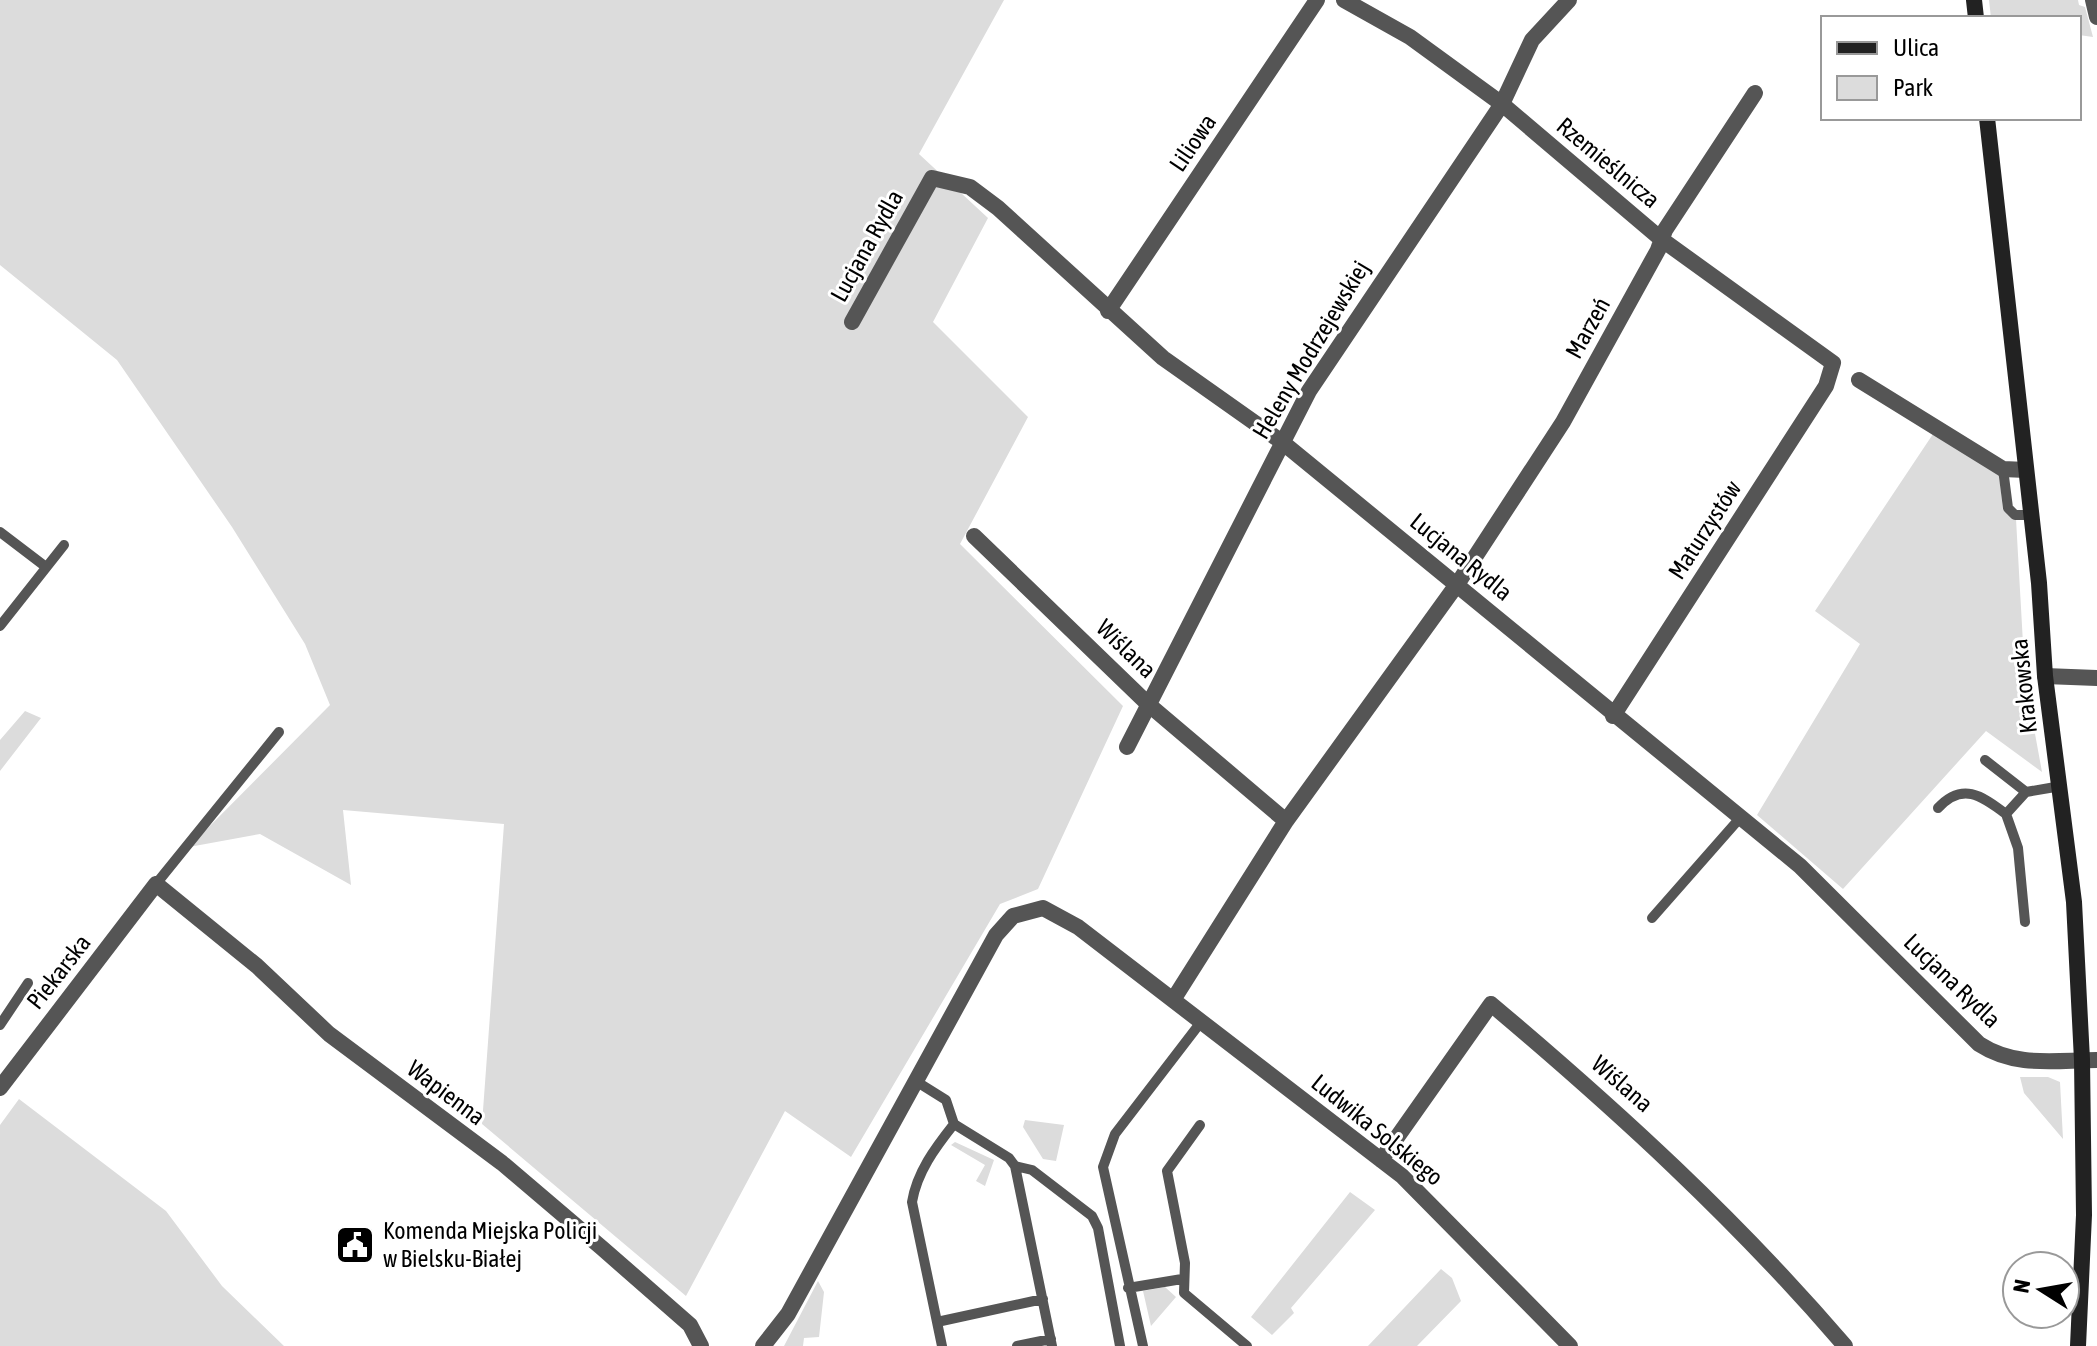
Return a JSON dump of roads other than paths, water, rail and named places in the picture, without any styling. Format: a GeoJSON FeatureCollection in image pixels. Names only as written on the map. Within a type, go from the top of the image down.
{"type":"FeatureCollection","features":[{"type":"Feature","properties":{"kind":"main road","name":"Krakowska"},"geometry":{"type":"LineString","coordinates":[[1987,120],[2031,515],[2045,676],[2061,786],[2089,1060],[2078,1346]]}},
{"type":"Feature","properties":{"kind":"street","name":"Liliowa"},"geometry":{"type":"LineString","coordinates":[[1108,311],[1317,0]]}},
{"type":"Feature","properties":{"kind":"street","name":"Rzemieślnicza"},"geometry":{"type":"LineString","coordinates":[[1344,0],[1410,37],[1502,104],[1661,239],[1828,358],[1834,369]]}},
{"type":"Feature","properties":{"kind":"street","name":"Heleny Modrzejewskiej"},"geometry":{"type":"LineString","coordinates":[[1127,747],[1282,442],[1345,333],[1502,104],[1532,40],[1569,0]]}},
{"type":"Feature","properties":{"kind":"street"},"geometry":{"type":"LineString","coordinates":[[2093,0],[2097,17]]}},
{"type":"Feature","properties":{"kind":"street","name":"Marzeń"},"geometry":{"type":"LineString","coordinates":[[1458,583],[1563,422],[1661,239],[1755,93]]}},
{"type":"Feature","properties":{"kind":"street","name":"Lucjana Rydla"},"geometry":{"type":"LineString","coordinates":[[852,322],[932,178],[970,187],[998,208],[1163,358],[1282,442],[1800,866],[1979,1044],[1996,1055],[2026,1062],[2089,1060]]}},
{"type":"Feature","properties":{"kind":"street","name":"Maturzystów"},"geometry":{"type":"LineString","coordinates":[[1613,716],[1834,369]]}},
{"type":"Feature","properties":{"kind":"street"},"geometry":{"type":"LineString","coordinates":[[1859,380],[2003,469],[2026,470]]}},
{"type":"Feature","properties":{"kind":"street","name":"Wiślana"},"geometry":{"type":"LineString","coordinates":[[974,536],[1148,704],[1286,821]]}},
{"type":"Feature","properties":{"kind":"street"},"geometry":{"type":"LineString","coordinates":[[1173,1000],[1286,821],[1458,583]]}},
{"type":"Feature","properties":{"kind":"street"},"geometry":{"type":"LineString","coordinates":[[2045,676],[2097,678]]}},
{"type":"Feature","properties":{"kind":"street","name":"Piekarska"},"geometry":{"type":"LineString","coordinates":[[0,1088],[156,884]]}},
{"type":"Feature","properties":{"kind":"street","name":"Wapienna"},"geometry":{"type":"LineString","coordinates":[[156,884],[257,966],[329,1034],[502,1163],[690,1325],[701,1346]]}},
{"type":"Feature","properties":{"kind":"street","name":"Ludwika Solskiego"},"geometry":{"type":"LineString","coordinates":[[914,1080],[996,935],[1013,916],[1043,908],[1057,914],[1173,1000],[1402,1176],[1570,1346]]}},
{"type":"Feature","properties":{"kind":"street","name":"Wiślana"},"geometry":{"type":"LineString","coordinates":[[1381,1160],[1491,1004],[1624,1116],[1780,1270],[1845,1346]]}},
{"type":"Feature","properties":{"kind":"street"},"geometry":{"type":"LineString","coordinates":[[763,1346],[788,1314],[914,1080]]}},
{"type":"Feature","properties":{"kind":"lane"},"geometry":{"type":"LineString","coordinates":[[2003,469],[2008,508],[2015,515],[2031,515]]}},
{"type":"Feature","properties":{"kind":"lane"},"geometry":{"type":"LineString","coordinates":[[0,532],[46,567]]}},
{"type":"Feature","properties":{"kind":"lane"},"geometry":{"type":"LineString","coordinates":[[0,626],[64,545]]}},
{"type":"Feature","properties":{"kind":"lane"},"geometry":{"type":"LineString","coordinates":[[156,884],[279,732]]}},
{"type":"Feature","properties":{"kind":"lane"},"geometry":{"type":"LineString","coordinates":[[1985,760],[2026,792]]}},
{"type":"Feature","properties":{"kind":"lane"},"geometry":{"type":"LineString","coordinates":[[2006,814],[2026,792],[2061,786]]}},
{"type":"Feature","properties":{"kind":"lane"},"geometry":{"type":"LineString","coordinates":[[1938,808],[1951,794],[1958,792],[1980,797],[2006,814],[2018,848],[2025,922]]}},
{"type":"Feature","properties":{"kind":"lane"},"geometry":{"type":"LineString","coordinates":[[1652,918],[1740,818]]}},
{"type":"Feature","properties":{"kind":"lane"},"geometry":{"type":"LineString","coordinates":[[0,1025],[28,983]]}},
{"type":"Feature","properties":{"kind":"lane"},"geometry":{"type":"LineString","coordinates":[[1143,1346],[1103,1167],[1106,1151],[1115,1134],[1201,1022]]}},
{"type":"Feature","properties":{"kind":"lane"},"geometry":{"type":"LineString","coordinates":[[914,1080],[946,1100],[954,1124],[1009,1158],[1015,1166],[1052,1342],[1017,1346]]}},
{"type":"Feature","properties":{"kind":"lane"},"geometry":{"type":"LineString","coordinates":[[942,1346],[912,1202],[917,1181],[928,1160],[954,1124]]}},
{"type":"Feature","properties":{"kind":"lane"},"geometry":{"type":"LineString","coordinates":[[1200,1125],[1167,1171],[1185,1263],[1182,1279],[1184,1293],[1247,1346]]}},
{"type":"Feature","properties":{"kind":"lane"},"geometry":{"type":"LineString","coordinates":[[1015,1166],[1032,1170],[1092,1216],[1098,1228],[1120,1346]]}},
{"type":"Feature","properties":{"kind":"lane"},"geometry":{"type":"LineString","coordinates":[[1128,1288],[1182,1279]]}},
{"type":"Feature","properties":{"kind":"lane"},"geometry":{"type":"LineString","coordinates":[[937,1322],[1043,1299]]}},
{"type":"Feature","properties":{"kind":"place","name":"Komenda Miejska Policji w Bielsku-Białej"},"geometry":{"type":"Point","coordinates":[355,1245]}}]}
